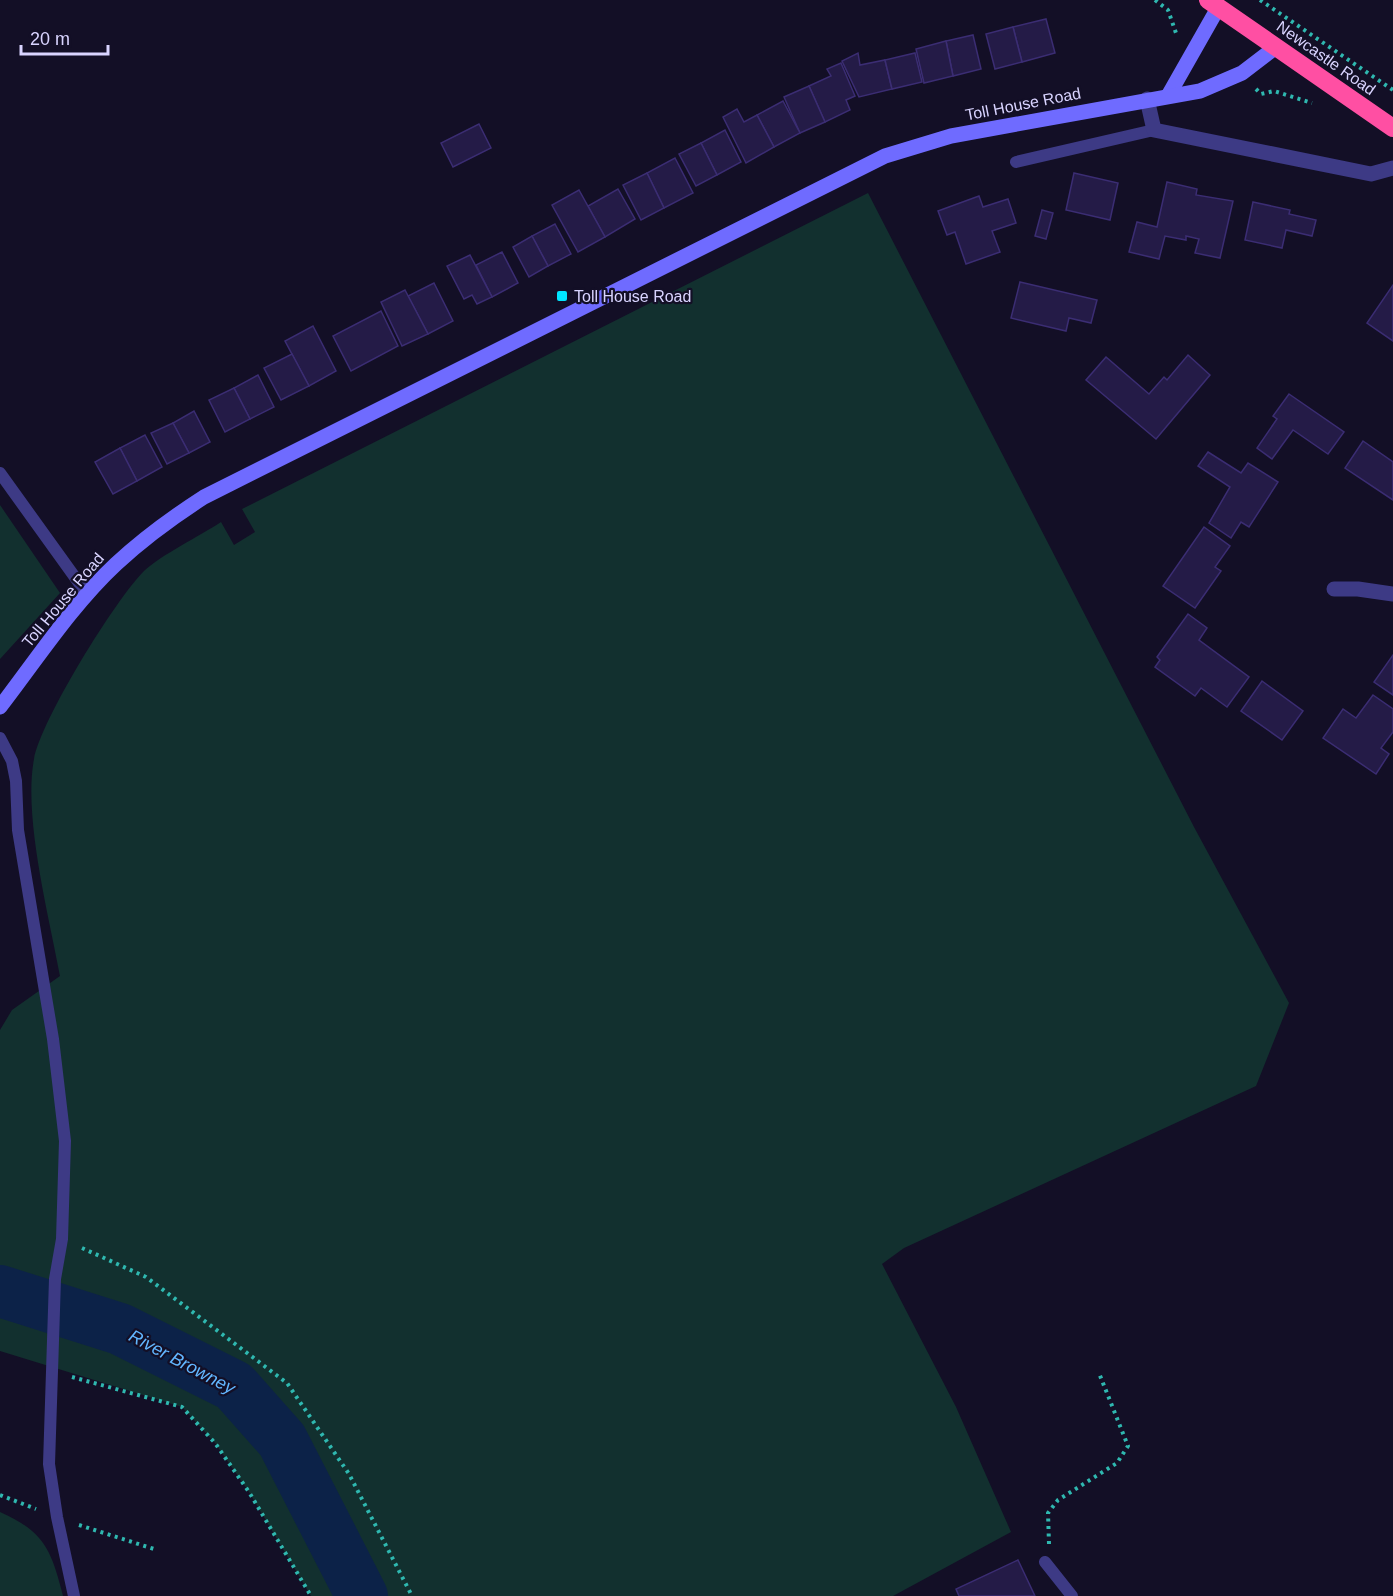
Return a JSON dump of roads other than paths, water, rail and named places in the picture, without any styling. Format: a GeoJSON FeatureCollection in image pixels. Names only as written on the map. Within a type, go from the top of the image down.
{"type":"FeatureCollection","features":[{"type":"Feature","properties":{"kind":"highway","name":"Newcastle Road"},"geometry":{"type":"LineString","coordinates":[[1213,4],[1393,128]]}},
{"type":"Feature","properties":{"kind":"street"},"geometry":{"type":"LineString","coordinates":[[1168,96],[1213,4]]}},
{"type":"Feature","properties":{"kind":"street","name":"Toll House Road"},"geometry":{"type":"LineString","coordinates":[[0,706],[87,594],[116,564],[159,527],[204,497],[855,169],[885,156],[951,136],[1200,91],[1242,73],[1276,47]]}},
{"type":"Feature","properties":{"kind":"street"},"geometry":{"type":"LineString","coordinates":[[1147,99],[1154,130],[1371,174],[1393,168]]}},
{"type":"Feature","properties":{"kind":"street"},"geometry":{"type":"LineString","coordinates":[[1334,589],[1358,589],[1393,594]]}},
{"type":"Feature","properties":{"kind":"lane"},"geometry":{"type":"LineString","coordinates":[[1016,162],[1154,130]]}},
{"type":"Feature","properties":{"kind":"lane"},"geometry":{"type":"LineString","coordinates":[[0,473],[87,594]]}},
{"type":"Feature","properties":{"kind":"lane"},"geometry":{"type":"LineString","coordinates":[[0,738],[12,761],[16,781],[18,830],[53,1039],[64,1141],[62,1239],[55,1280],[53,1320],[49,1464],[57,1517],[74,1596]]}},
{"type":"Feature","properties":{"kind":"lane"},"geometry":{"type":"LineString","coordinates":[[1045,1562],[1072,1596]]}},
{"type":"Feature","properties":{"kind":"waterway","name":"River Browney"},"geometry":{"type":"LineString","coordinates":[[0,1291],[120,1329],[234,1386],[282,1440],[362,1596]]}},
{"type":"Feature","properties":{"kind":"place","name":"Toll House Road"},"geometry":{"type":"Point","coordinates":[562,296]}}]}
